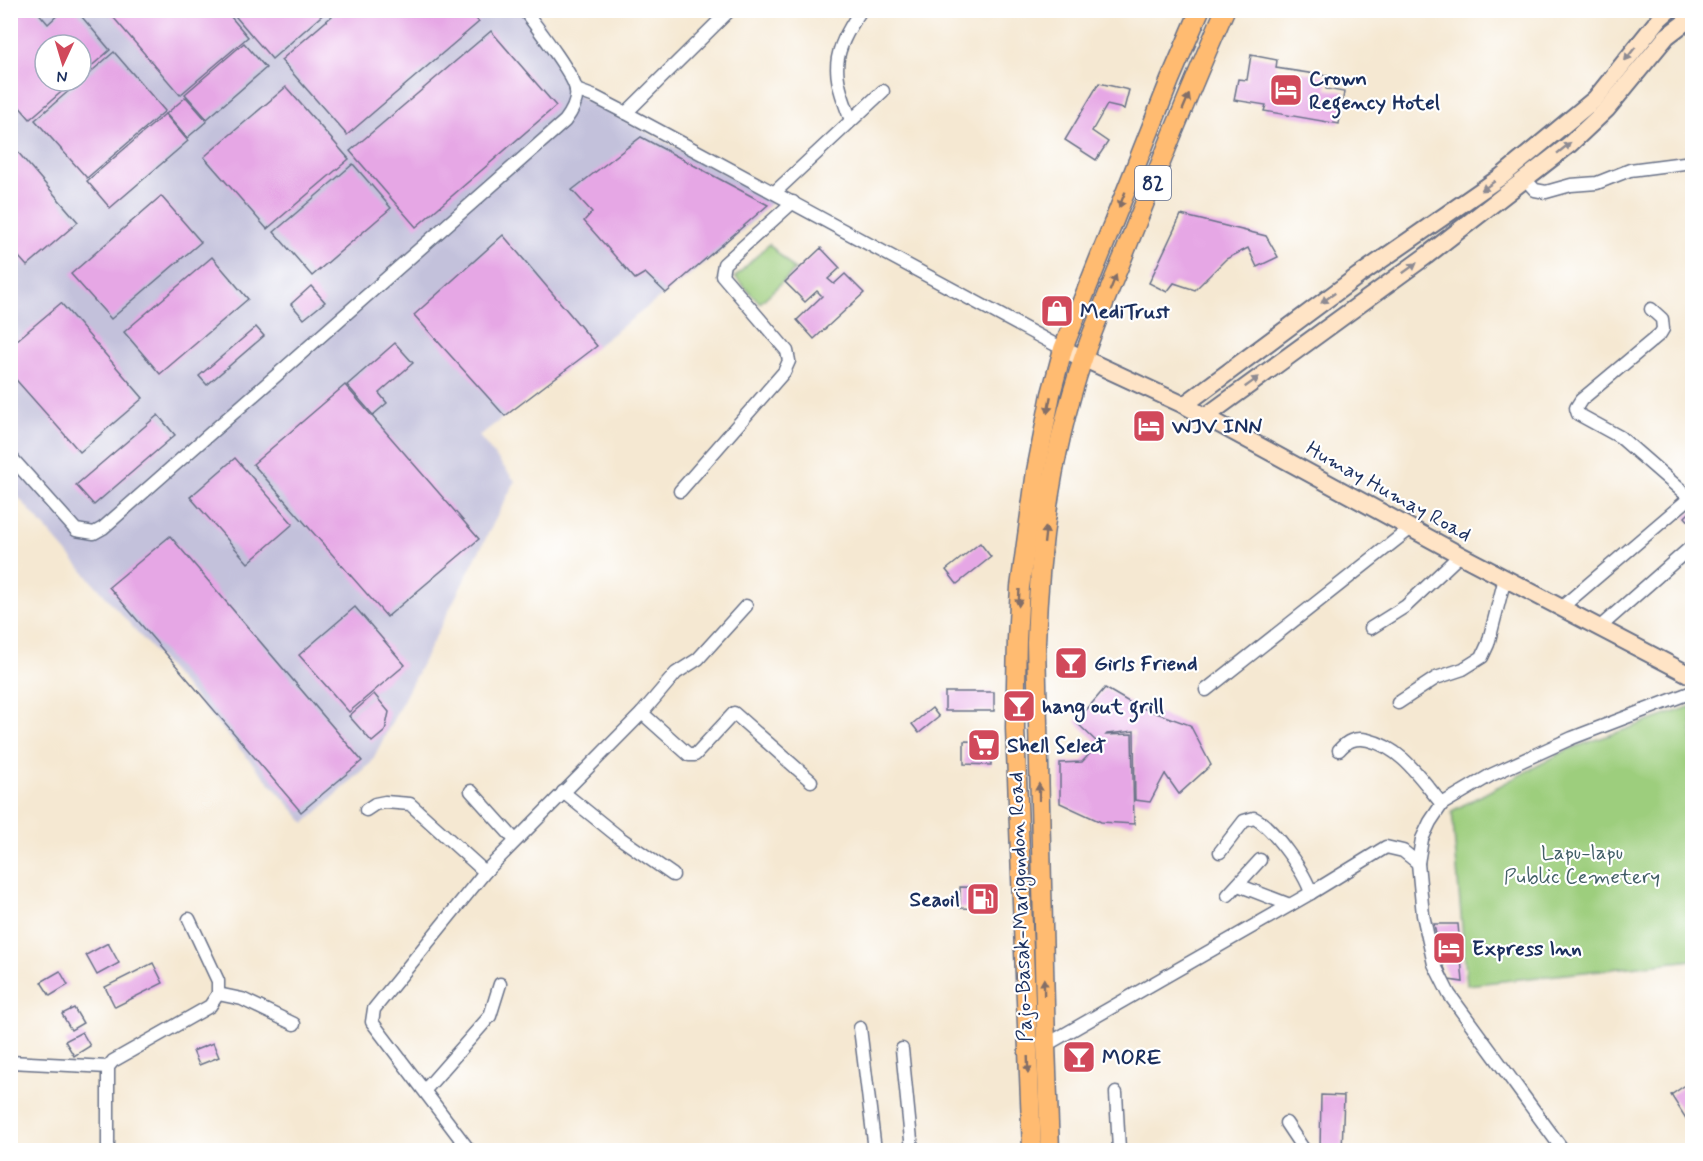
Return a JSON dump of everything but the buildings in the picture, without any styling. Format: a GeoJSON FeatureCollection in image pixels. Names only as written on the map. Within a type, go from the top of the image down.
{"type":"FeatureCollection","features":[{"type":"Feature","properties":{"kind":"main road","name":"Pajo-Basak-Marigondon Road"},"geometry":{"type":"LineString","coordinates":[[1032,1150],[1015,728],[1021,578],[1036,471],[1051,394],[1063,349],[1200,10]]}},
{"type":"Feature","properties":{"kind":"main road","name":"Pajo-Basak-Marigondon Road"},"geometry":{"type":"LineString","coordinates":[[1050,1150],[1036,653],[1038,591],[1054,474],[1083,357],[1174,128],[1225,10]]}},
{"type":"Feature","properties":{"kind":"street"},"geometry":{"type":"LineString","coordinates":[[10,456],[76,530],[94,533],[103,528],[565,121],[576,97],[573,81],[524,10]]}},
{"type":"Feature","properties":{"kind":"street"},"geometry":{"type":"LineString","coordinates":[[626,113],[730,10]]}},
{"type":"Feature","properties":{"kind":"street"},"geometry":{"type":"LineString","coordinates":[[851,120],[838,88],[836,73],[840,49],[861,10]]}},
{"type":"Feature","properties":{"kind":"street"},"geometry":{"type":"LineString","coordinates":[[1184,405],[1358,276],[1502,176],[1595,99],[1660,18],[1669,10]]}},
{"type":"Feature","properties":{"kind":"street"},"geometry":{"type":"LineString","coordinates":[[1205,417],[1372,295],[1570,144],[1607,109],[1667,36],[1692,17]]}},
{"type":"Feature","properties":{"kind":"street"},"geometry":{"type":"LineString","coordinates":[[576,90],[596,97],[775,192],[1063,349]]}},
{"type":"Feature","properties":{"kind":"street"},"geometry":{"type":"LineString","coordinates":[[775,192],[883,91]]}},
{"type":"Feature","properties":{"kind":"street"},"geometry":{"type":"LineString","coordinates":[[1525,179],[1535,190],[1546,192],[1571,185],[1598,183],[1630,170],[1692,162]]}},
{"type":"Feature","properties":{"kind":"street"},"geometry":{"type":"LineString","coordinates":[[680,491],[784,372],[789,361],[787,351],[722,275],[724,264],[793,202]]}},
{"type":"Feature","properties":{"kind":"street"},"geometry":{"type":"LineString","coordinates":[[1358,276],[1372,295]]}},
{"type":"Feature","properties":{"kind":"street"},"geometry":{"type":"LineString","coordinates":[[1562,607],[1691,497],[1620,438],[1578,414],[1576,408],[1581,400],[1660,334],[1663,329],[1662,320],[1651,309]]}},
{"type":"Feature","properties":{"kind":"street","name":"Humay Humay Road"},"geometry":{"type":"LineString","coordinates":[[1063,349],[1184,405],[1460,555],[1690,672]]}},
{"type":"Feature","properties":{"kind":"street"},"geometry":{"type":"LineString","coordinates":[[1206,690],[1411,528]]}},
{"type":"Feature","properties":{"kind":"street"},"geometry":{"type":"LineString","coordinates":[[1600,627],[1692,546]]}},
{"type":"Feature","properties":{"kind":"street"},"geometry":{"type":"LineString","coordinates":[[1371,628],[1406,606],[1460,555]]}},
{"type":"Feature","properties":{"kind":"street"},"geometry":{"type":"LineString","coordinates":[[1398,703],[1436,678],[1463,669],[1482,657],[1488,644],[1505,578]]}},
{"type":"Feature","properties":{"kind":"street"},"geometry":{"type":"LineString","coordinates":[[469,1150],[372,1022],[374,1009],[485,872],[642,713],[676,673],[698,659],[746,606]]}},
{"type":"Feature","properties":{"kind":"street"},"geometry":{"type":"LineString","coordinates":[[1563,1150],[1449,994],[1434,964],[1423,915],[1419,863],[1422,839],[1442,804],[1491,775],[1572,738],[1692,692]]}},
{"type":"Feature","properties":{"kind":"street"},"geometry":{"type":"LineString","coordinates":[[642,713],[689,755],[695,755],[734,713],[811,781]]}},
{"type":"Feature","properties":{"kind":"street"},"geometry":{"type":"LineString","coordinates":[[1339,750],[1350,740],[1362,739],[1389,747],[1403,758],[1442,804]]}},
{"type":"Feature","properties":{"kind":"street"},"geometry":{"type":"LineString","coordinates":[[471,791],[515,840]]}},
{"type":"Feature","properties":{"kind":"street"},"geometry":{"type":"LineString","coordinates":[[563,792],[620,838],[673,875]]}},
{"type":"Feature","properties":{"kind":"street"},"geometry":{"type":"LineString","coordinates":[[366,810],[375,804],[385,802],[410,804],[485,872]]}},
{"type":"Feature","properties":{"kind":"street"},"geometry":{"type":"LineString","coordinates":[[1220,852],[1244,821],[1254,818],[1266,826],[1301,870],[1311,893]]}},
{"type":"Feature","properties":{"kind":"street"},"geometry":{"type":"LineString","coordinates":[[1046,1045],[1311,893],[1386,847],[1403,851],[1419,863]]}},
{"type":"Feature","properties":{"kind":"street"},"geometry":{"type":"LineString","coordinates":[[1228,895],[1260,860]]}},
{"type":"Feature","properties":{"kind":"street"},"geometry":{"type":"LineString","coordinates":[[1238,885],[1290,905]]}},
{"type":"Feature","properties":{"kind":"street"},"geometry":{"type":"LineString","coordinates":[[108,1150],[108,1067],[113,1061],[210,1006],[218,994],[218,981],[189,919]]}},
{"type":"Feature","properties":{"kind":"street"},"geometry":{"type":"LineString","coordinates":[[425,1090],[486,1022],[494,1010],[500,984]]}},
{"type":"Feature","properties":{"kind":"street"},"geometry":{"type":"LineString","coordinates":[[218,994],[242,999],[294,1024]]}},
{"type":"Feature","properties":{"kind":"street"},"geometry":{"type":"LineString","coordinates":[[860,1028],[875,1150]]}},
{"type":"Feature","properties":{"kind":"street"},"geometry":{"type":"LineString","coordinates":[[902,1049],[912,1150]]}},
{"type":"Feature","properties":{"kind":"street"},"geometry":{"type":"LineString","coordinates":[[10,1062],[108,1067]]}},
{"type":"Feature","properties":{"kind":"street"},"geometry":{"type":"LineString","coordinates":[[1116,1093],[1119,1150]]}},
{"type":"Feature","properties":{"kind":"street"},"geometry":{"type":"LineString","coordinates":[[1286,1123],[1304,1150]]}},
{"type":"Feature","properties":{"kind":"shaded area"},"geometry":{"type":"Polygon","coordinates":[[[10,11],[537,11],[580,97],[774,200],[721,251],[479,436],[515,481],[371,763],[305,823],[11,489],[10,11]]]}},
{"type":"Feature","properties":{"kind":"green space"},"geometry":{"type":"Polygon","coordinates":[[[769,244],[795,270],[760,303],[735,277],[769,244]]]}},
{"type":"Feature","properties":{"kind":"green space","name":"Lapu-lapu Public Cemetery"},"geometry":{"type":"Polygon","coordinates":[[[1692,706],[1692,960],[1467,985],[1452,811],[1567,750],[1692,706]]]}},
{"type":"Feature","properties":{"kind":"place","name":"Crown Regency Hotel"},"geometry":{"type":"Point","coordinates":[1286,90]}},
{"type":"Feature","properties":{"kind":"place","name":"MediTrust"},"geometry":{"type":"Point","coordinates":[1057,311]}},
{"type":"Feature","properties":{"kind":"place","name":"WJV INN"},"geometry":{"type":"Point","coordinates":[1149,426]}},
{"type":"Feature","properties":{"kind":"place","name":"Girls Friend"},"geometry":{"type":"Point","coordinates":[1071,663]}},
{"type":"Feature","properties":{"kind":"place","name":"hang out grill"},"geometry":{"type":"Point","coordinates":[1019,706]}},
{"type":"Feature","properties":{"kind":"place","name":"Shell Select"},"geometry":{"type":"Point","coordinates":[984,745]}},
{"type":"Feature","properties":{"kind":"place","name":"Seaoil"},"geometry":{"type":"Point","coordinates":[983,899]}},
{"type":"Feature","properties":{"kind":"place","name":"Express Inn"},"geometry":{"type":"Point","coordinates":[1449,948]}},
{"type":"Feature","properties":{"kind":"place","name":"MORE"},"geometry":{"type":"Point","coordinates":[1079,1057]}}]}
